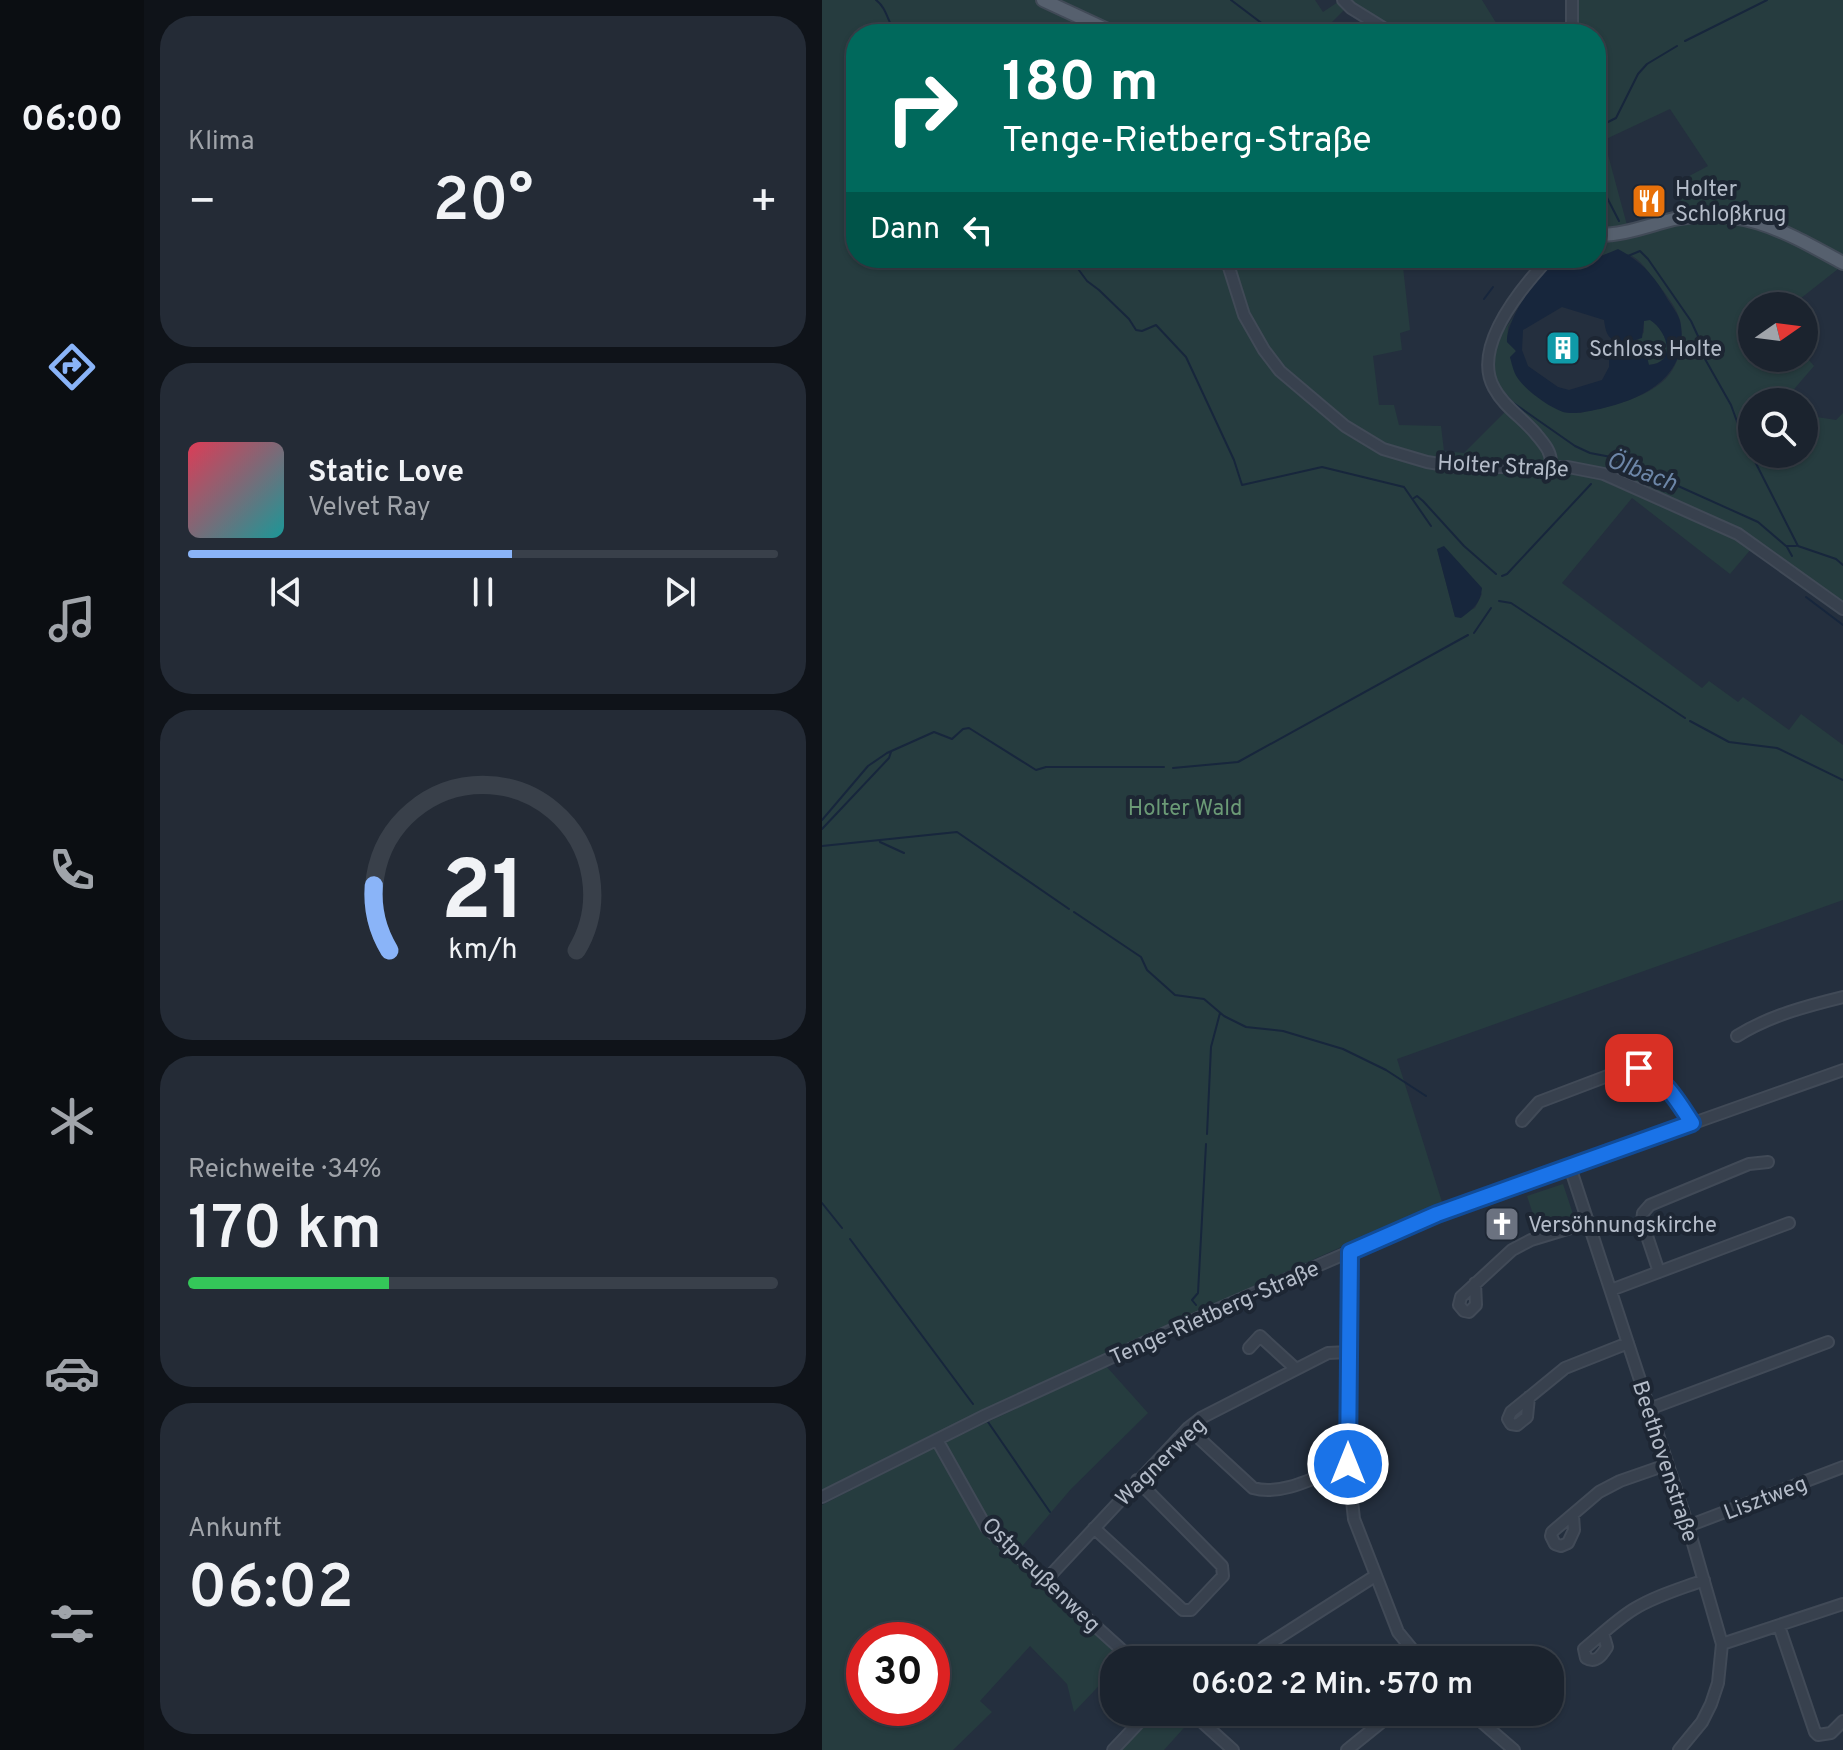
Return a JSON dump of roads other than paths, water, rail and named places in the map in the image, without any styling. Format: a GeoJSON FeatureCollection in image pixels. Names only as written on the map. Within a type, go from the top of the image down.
{"type":"FeatureCollection","features":[{"type":"Feature","properties":{"kind":"main road"},"geometry":{"type":"LineString","coordinates":[[1043,0],[1095,24]]}},
{"type":"Feature","properties":{"kind":"main road"},"geometry":{"type":"LineString","coordinates":[[1606,234],[1702,215],[1748,218],[1783,231],[1843,263]]}},
{"type":"Feature","properties":{"kind":"street"},"geometry":{"type":"LineString","coordinates":[[1343,0],[1377,24]]}},
{"type":"Feature","properties":{"kind":"street"},"geometry":{"type":"LineString","coordinates":[[1572,1],[1572,24]]}},
{"type":"Feature","properties":{"kind":"street","name":"Holter Straße"},"geometry":{"type":"LineString","coordinates":[[1229,268],[1244,315],[1280,371],[1345,426],[1383,449],[1458,467],[1551,466],[1604,474],[1738,534],[1843,609]]}},
{"type":"Feature","properties":{"kind":"street"},"geometry":{"type":"LineString","coordinates":[[1541,268],[1513,302],[1488,350],[1488,361],[1491,385],[1509,409],[1532,429],[1552,454],[1551,466]]}},
{"type":"Feature","properties":{"kind":"street"},"geometry":{"type":"LineString","coordinates":[[1737,1036],[1757,1024],[1843,997]]}},
{"type":"Feature","properties":{"kind":"street"},"geometry":{"type":"LineString","coordinates":[[1522,1121],[1539,1102],[1626,1069],[1639,1068],[1650,1071],[1675,1096],[1692,1123]]}},
{"type":"Feature","properties":{"kind":"street","name":"Tenge-Rietberg-Straße"},"geometry":{"type":"LineString","coordinates":[[822,1497],[986,1415],[1213,1311],[1437,1214],[1843,1070]]}},
{"type":"Feature","properties":{"kind":"street"},"geometry":{"type":"LineString","coordinates":[[1659,1272],[1642,1221],[1643,1213],[1650,1205],[1749,1164],[1768,1162]]}},
{"type":"Feature","properties":{"kind":"street","name":"Beethovenstraße"},"geometry":{"type":"LineString","coordinates":[[1570,1167],[1688,1526],[1722,1644],[1718,1683],[1711,1704],[1702,1722],[1679,1750]]}},
{"type":"Feature","properties":{"kind":"street"},"geometry":{"type":"LineString","coordinates":[[1475,1283],[1512,1250],[1531,1240],[1587,1223]]}},
{"type":"Feature","properties":{"kind":"street"},"geometry":{"type":"LineString","coordinates":[[1611,1290],[1789,1223]]}},
{"type":"Feature","properties":{"kind":"street"},"geometry":{"type":"LineString","coordinates":[[1350,1252],[1348,1464],[1354,1519],[1398,1632],[1410,1646]]}},
{"type":"Feature","properties":{"kind":"street"},"geometry":{"type":"LineString","coordinates":[[1249,1348],[1260,1336],[1296,1369]]}},
{"type":"Feature","properties":{"kind":"street"},"geometry":{"type":"LineString","coordinates":[[1649,1409],[1828,1342]]}},
{"type":"Feature","properties":{"kind":"street"},"geometry":{"type":"LineString","coordinates":[[1529,1397],[1565,1368],[1628,1343]]}},
{"type":"Feature","properties":{"kind":"street","name":"Wagnerweg"},"geometry":{"type":"LineString","coordinates":[[1045,1581],[1137,1480],[1201,1418],[1328,1353],[1348,1352]]}},
{"type":"Feature","properties":{"kind":"street"},"geometry":{"type":"LineString","coordinates":[[1188,1428],[1253,1488],[1263,1491],[1277,1491],[1348,1464]]}},
{"type":"Feature","properties":{"kind":"street","name":"Ostpreußenweg"},"geometry":{"type":"LineString","coordinates":[[937,1440],[986,1527],[1117,1646]]}},
{"type":"Feature","properties":{"kind":"street"},"geometry":{"type":"LineString","coordinates":[[1573,1515],[1599,1492],[1666,1465]]}},
{"type":"Feature","properties":{"kind":"street","name":"Lisztweg"},"geometry":{"type":"LineString","coordinates":[[1688,1526],[1843,1467]]}},
{"type":"Feature","properties":{"kind":"street"},"geometry":{"type":"LineString","coordinates":[[1094,1528],[1183,1610],[1191,1610],[1223,1576],[1222,1566],[1137,1480]]}},
{"type":"Feature","properties":{"kind":"street"},"geometry":{"type":"LineString","coordinates":[[1266,1646],[1375,1576]]}},
{"type":"Feature","properties":{"kind":"street"},"geometry":{"type":"LineString","coordinates":[[1603,1633],[1632,1610],[1654,1598],[1704,1580]]}},
{"type":"Feature","properties":{"kind":"street"},"geometry":{"type":"LineString","coordinates":[[1722,1644],[1843,1604]]}},
{"type":"Feature","properties":{"kind":"street"},"geometry":{"type":"LineString","coordinates":[[1779,1626],[1815,1732],[1818,1735],[1831,1733],[1843,1721]]}},
{"type":"Feature","properties":{"kind":"street"},"geometry":{"type":"LineString","coordinates":[[1113,1750],[1136,1726]]}},
{"type":"Feature","properties":{"kind":"street"},"geometry":{"type":"LineString","coordinates":[[1208,1726],[1233,1750]]}},
{"type":"Feature","properties":{"kind":"street"},"geometry":{"type":"LineString","coordinates":[[1347,1750],[1377,1726]]}},
{"type":"Feature","properties":{"kind":"street"},"geometry":{"type":"LineString","coordinates":[[1486,1726],[1514,1750]]}},
{"type":"Feature","properties":{"kind":"water"},"geometry":{"type":"Polygon","coordinates":[[[1618,249],[1641,264],[1658,283],[1680,321],[1682,340],[1678,356],[1661,382],[1633,399],[1591,411],[1563,412],[1539,399],[1517,378],[1510,357],[1516,351],[1507,342],[1508,333],[1519,307],[1546,270],[1606,268],[1606,254],[1618,249]],[[1562,307],[1523,330],[1522,350],[1528,366],[1558,387],[1569,390],[1602,380],[1609,367],[1609,352],[1624,346],[1624,343],[1614,341],[1609,336],[1604,320],[1562,307]],[[1650,320],[1644,321],[1642,338],[1629,342],[1630,346],[1645,349],[1649,365],[1664,359],[1667,353],[1665,338],[1650,320]]]}},
{"type":"Feature","properties":{"kind":"water"},"geometry":{"type":"Polygon","coordinates":[[[1444,546],[1482,588],[1478,602],[1461,618],[1455,617],[1437,549],[1444,546]]]}},
{"type":"Feature","properties":{"kind":"waterway"},"geometry":{"type":"LineString","coordinates":[[876,0],[891,24]]}},
{"type":"Feature","properties":{"kind":"waterway","name":"Ölbach"},"geometry":{"type":"LineString","coordinates":[[1231,0],[1263,24]]}},
{"type":"Feature","properties":{"kind":"waterway"},"geometry":{"type":"LineString","coordinates":[[1685,41],[1767,0]]}},
{"type":"Feature","properties":{"kind":"waterway"},"geometry":{"type":"LineString","coordinates":[[1606,123],[1616,118],[1638,74],[1647,64],[1677,46]]}},
{"type":"Feature","properties":{"kind":"waterway"},"geometry":{"type":"LineString","coordinates":[[1606,196],[1619,221]]}},
{"type":"Feature","properties":{"kind":"waterway","name":"Ölbach"},"geometry":{"type":"LineString","coordinates":[[1628,256],[1640,251],[1648,259],[1691,321],[1705,359],[1731,405],[1743,438],[1798,546],[1836,559],[1843,565]]}},
{"type":"Feature","properties":{"kind":"waterway"},"geometry":{"type":"LineString","coordinates":[[1077,268],[1087,281],[1129,319],[1136,330],[1142,331],[1156,325],[1186,357],[1234,460],[1242,485],[1322,467],[1404,487],[1431,526]]}},
{"type":"Feature","properties":{"kind":"waterway","name":"Ölbach"},"geometry":{"type":"LineString","coordinates":[[1484,299],[1493,287]]}},
{"type":"Feature","properties":{"kind":"waterway","name":"Ölbach"},"geometry":{"type":"LineString","coordinates":[[1498,386],[1512,402],[1575,446],[1649,471],[1758,522],[1786,546],[1796,546]]}},
{"type":"Feature","properties":{"kind":"waterway"},"geometry":{"type":"LineString","coordinates":[[1608,482],[1648,499]]}},
{"type":"Feature","properties":{"kind":"waterway"},"geometry":{"type":"LineString","coordinates":[[1502,576],[1591,484]]}},
{"type":"Feature","properties":{"kind":"waterway"},"geometry":{"type":"LineString","coordinates":[[1414,498],[1417,496],[1423,501],[1464,546],[1496,574]]}},
{"type":"Feature","properties":{"kind":"waterway"},"geometry":{"type":"LineString","coordinates":[[1787,547],[1792,556]]}},
{"type":"Feature","properties":{"kind":"waterway"},"geometry":{"type":"LineString","coordinates":[[1806,597],[1843,625]]}},
{"type":"Feature","properties":{"kind":"waterway"},"geometry":{"type":"LineString","coordinates":[[1499,601],[1511,603],[1685,718]]}},
{"type":"Feature","properties":{"kind":"waterway"},"geometry":{"type":"LineString","coordinates":[[1474,633],[1491,608]]}},
{"type":"Feature","properties":{"kind":"waterway"},"geometry":{"type":"LineString","coordinates":[[1173,768],[1238,762],[1468,635]]}},
{"type":"Feature","properties":{"kind":"waterway"},"geometry":{"type":"LineString","coordinates":[[1690,721],[1729,742],[1777,748],[1843,780]]}},
{"type":"Feature","properties":{"kind":"waterway"},"geometry":{"type":"LineString","coordinates":[[822,820],[868,766],[887,753],[934,732],[952,739],[963,729],[969,728],[1036,770],[1046,767],[1164,767]]}},
{"type":"Feature","properties":{"kind":"waterway"},"geometry":{"type":"LineString","coordinates":[[822,829],[889,758],[891,752]]}},
{"type":"Feature","properties":{"kind":"waterway"},"geometry":{"type":"LineString","coordinates":[[822,846],[957,832],[1069,909]]}},
{"type":"Feature","properties":{"kind":"waterway"},"geometry":{"type":"LineString","coordinates":[[880,842],[904,853]]}},
{"type":"Feature","properties":{"kind":"waterway"},"geometry":{"type":"LineString","coordinates":[[1074,912],[1141,957],[1147,970],[1175,995],[1204,999],[1224,1016],[1246,1027],[1283,1031],[1343,1049],[1386,1070],[1426,1096]]}},
{"type":"Feature","properties":{"kind":"waterway"},"geometry":{"type":"LineString","coordinates":[[1207,1134],[1211,1047],[1220,1013]]}},
{"type":"Feature","properties":{"kind":"waterway"},"geometry":{"type":"LineString","coordinates":[[1196,1305],[1192,1300],[1198,1293],[1206,1144]]}},
{"type":"Feature","properties":{"kind":"waterway"},"geometry":{"type":"LineString","coordinates":[[822,1203],[842,1228]]}},
{"type":"Feature","properties":{"kind":"waterway"},"geometry":{"type":"LineString","coordinates":[[850,1239],[973,1404]]}},
{"type":"Feature","properties":{"kind":"waterway"},"geometry":{"type":"LineString","coordinates":[[988,1422],[1050,1512]]}},
{"type":"Feature","properties":{"kind":"place","name":"Holter Schloßkrug"},"geometry":{"type":"Point","coordinates":[1649,201]}},
{"type":"Feature","properties":{"kind":"place","name":"Schloss Holte"},"geometry":{"type":"Point","coordinates":[1563,348]}},
{"type":"Feature","properties":{"kind":"place","name":"Versöhnungskirche"},"geometry":{"type":"Point","coordinates":[1502,1224]}},
{"type":"Feature","properties":{"kind":"park label","name":"Holter Wald"},"geometry":{"type":"Point","coordinates":[1185,807]}}]}
